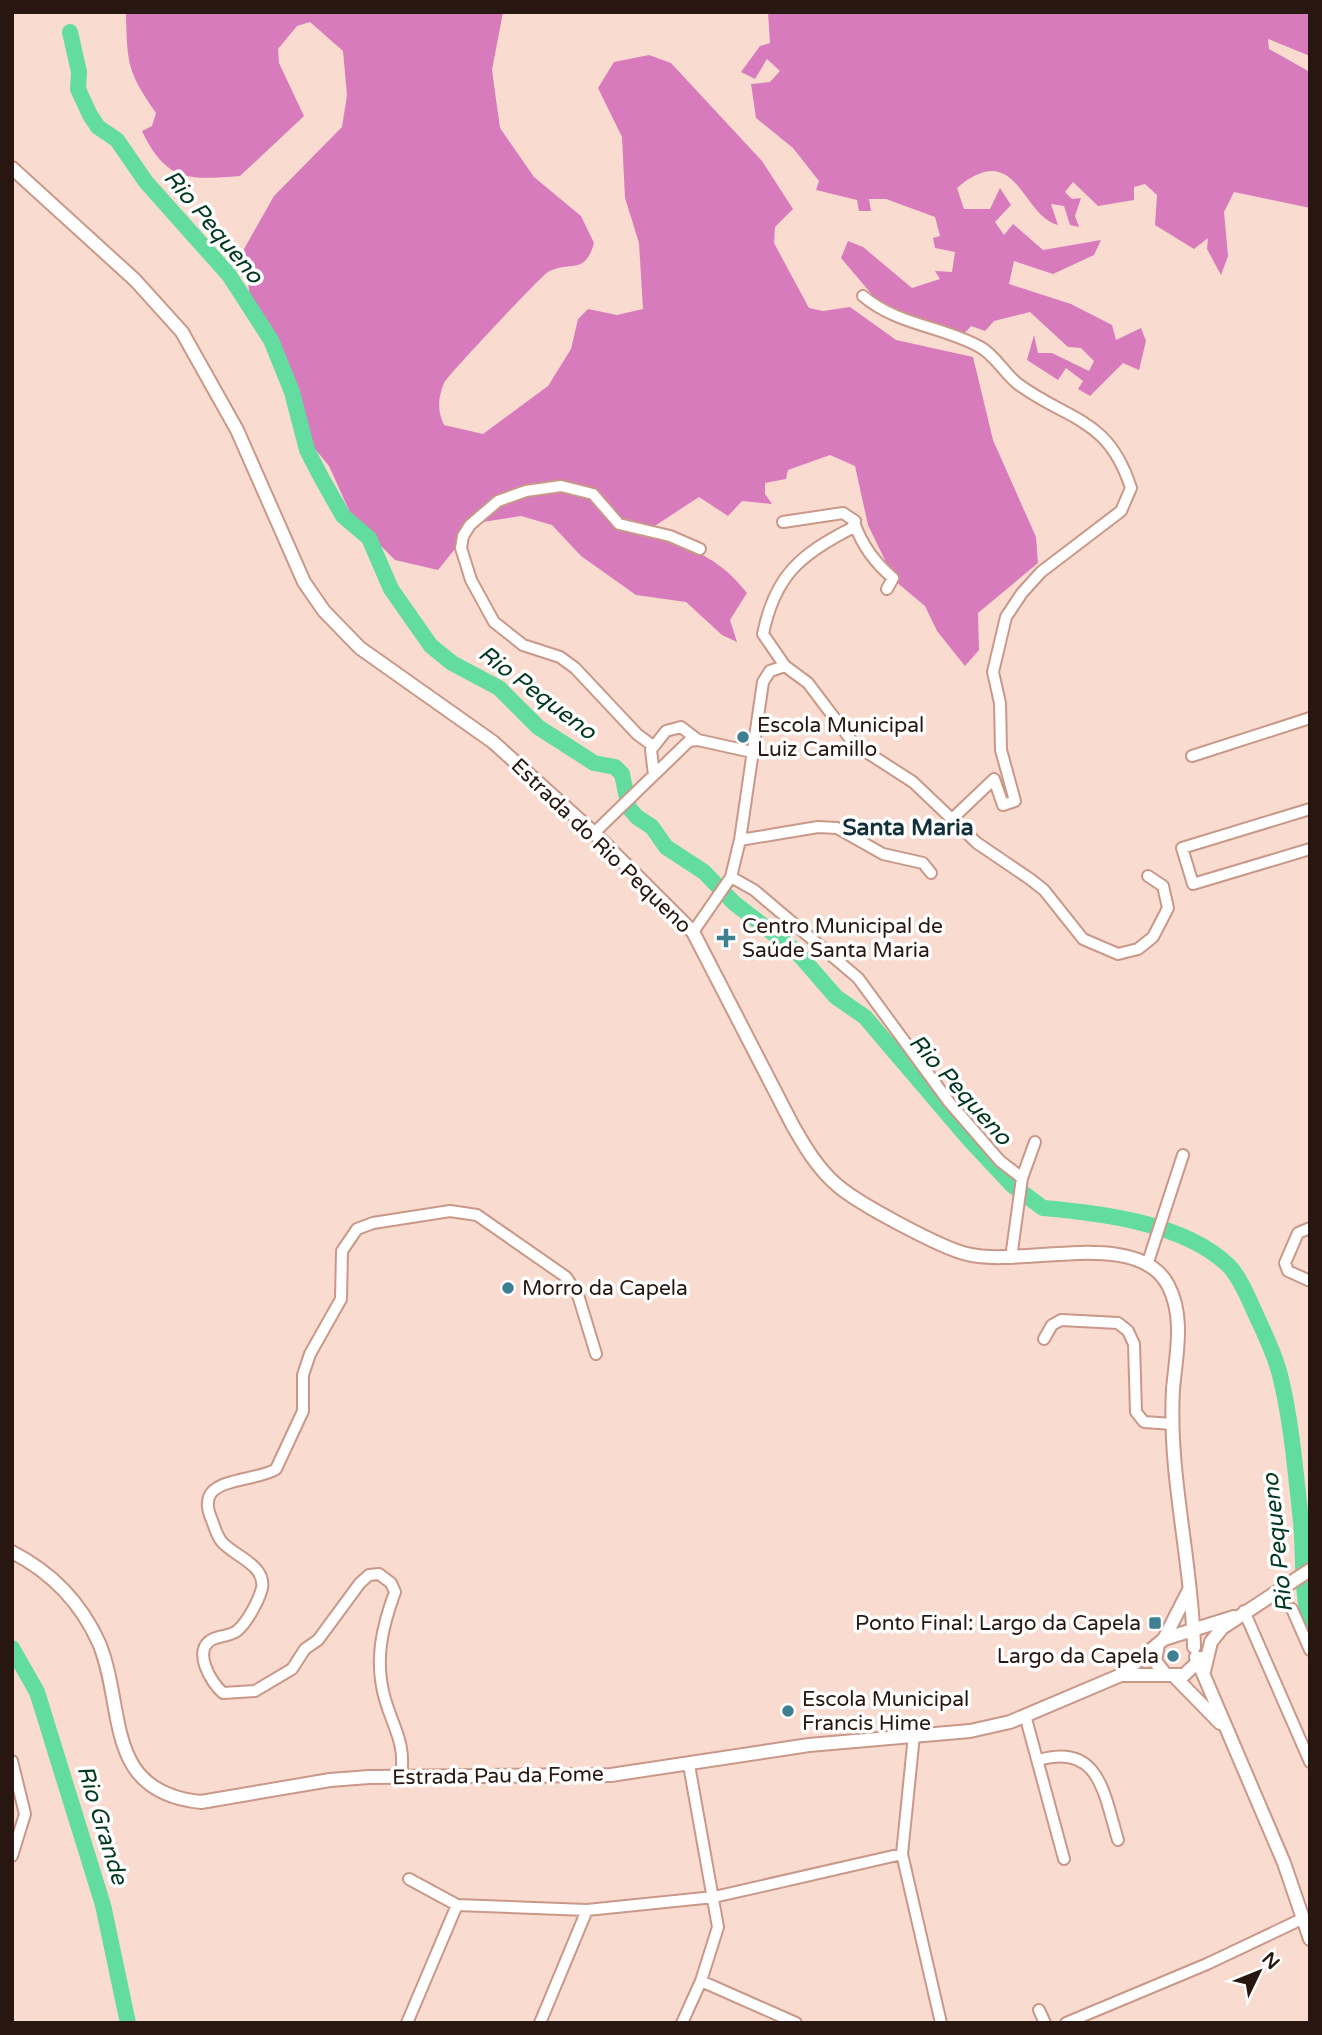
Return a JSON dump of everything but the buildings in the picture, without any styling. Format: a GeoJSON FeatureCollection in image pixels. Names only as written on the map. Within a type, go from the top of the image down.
{"type":"FeatureCollection","features":[{"type":"Feature","properties":{"kind":"street","name":"Estrada do Rio Pequeno"},"geometry":{"type":"LineString","coordinates":[[12,168],[135,280],[182,332],[237,430],[304,582],[340,631],[493,742],[594,833],[693,932],[764,1075],[804,1144],[838,1187],[937,1242],[967,1254],[1011,1258],[1100,1252],[1127,1256],[1147,1265]]}},
{"type":"Feature","properties":{"kind":"street"},"geometry":{"type":"LineString","coordinates":[[863,296],[879,310],[980,347],[1016,383],[1089,425],[1113,446],[1131,488],[1121,511],[1104,527],[1051,563],[1013,605],[998,642],[993,672],[1000,703],[1001,750],[1015,801],[1003,805],[994,779],[951,819]]}},
{"type":"Feature","properties":{"kind":"street"},"geometry":{"type":"LineString","coordinates":[[653,746],[637,734],[575,668],[560,657],[523,645],[494,622],[471,580],[461,548],[463,536],[470,525],[498,501],[526,491],[561,486],[593,494],[620,524],[670,536],[700,549]]}},
{"type":"Feature","properties":{"kind":"street"},"geometry":{"type":"LineString","coordinates":[[783,522],[843,513],[853,518],[876,563],[893,578],[887,589]]}},
{"type":"Feature","properties":{"kind":"street"},"geometry":{"type":"LineString","coordinates":[[855,525],[801,558],[777,591],[763,634],[785,666],[808,683],[855,744],[913,782],[995,856],[1037,884],[1083,939],[1118,954],[1138,949],[1153,937],[1168,908],[1163,886],[1148,876]]}},
{"type":"Feature","properties":{"kind":"street"},"geometry":{"type":"LineString","coordinates":[[693,932],[729,880],[740,840],[763,682],[770,671],[785,666]]}},
{"type":"Feature","properties":{"kind":"street"},"geometry":{"type":"LineString","coordinates":[[1192,756],[1310,718]]}},
{"type":"Feature","properties":{"kind":"street"},"geometry":{"type":"LineString","coordinates":[[654,775],[651,762],[653,746],[675,726],[689,730],[698,740]]}},
{"type":"Feature","properties":{"kind":"street"},"geometry":{"type":"LineString","coordinates":[[594,833],[686,743],[698,740],[752,752]]}},
{"type":"Feature","properties":{"kind":"street"},"geometry":{"type":"LineString","coordinates":[[1310,809],[1182,848],[1193,884],[1310,849]]}},
{"type":"Feature","properties":{"kind":"street"},"geometry":{"type":"LineString","coordinates":[[740,840],[818,827],[837,828],[883,854],[923,863],[931,873]]}},
{"type":"Feature","properties":{"kind":"street"},"geometry":{"type":"LineString","coordinates":[[729,880],[754,890],[858,978],[949,1102],[1000,1161],[1021,1180]]}},
{"type":"Feature","properties":{"kind":"street"},"geometry":{"type":"LineString","coordinates":[[1011,1258],[1021,1180],[1035,1142]]}},
{"type":"Feature","properties":{"kind":"street"},"geometry":{"type":"LineString","coordinates":[[1183,1155],[1147,1265],[1162,1276],[1176,1309],[1178,1328],[1173,1424],[1199,1660]]}},
{"type":"Feature","properties":{"kind":"street"},"geometry":{"type":"LineString","coordinates":[[401,1777],[403,1749],[384,1698],[379,1649],[382,1627],[395,1592],[391,1583],[379,1574],[369,1575],[360,1583],[318,1640],[305,1649],[292,1669],[279,1679],[255,1691],[235,1693],[223,1693],[213,1685],[204,1664],[204,1649],[211,1640],[236,1633],[261,1589],[262,1579],[257,1569],[218,1538],[207,1508],[210,1494],[218,1486],[268,1474],[276,1469],[303,1411],[303,1375],[310,1354],[341,1299],[342,1251],[348,1238],[357,1229],[373,1223],[450,1210],[477,1215],[566,1277],[578,1296],[596,1354]]}},
{"type":"Feature","properties":{"kind":"street"},"geometry":{"type":"LineString","coordinates":[[1310,1228],[1298,1233],[1285,1263],[1288,1272],[1310,1281]]}},
{"type":"Feature","properties":{"kind":"street"},"geometry":{"type":"LineString","coordinates":[[1044,1339],[1052,1325],[1061,1320],[1118,1323],[1128,1331],[1134,1344],[1136,1412],[1144,1422],[1173,1424]]}},
{"type":"Feature","properties":{"kind":"street","name":"Estrada Pau da Fome"},"geometry":{"type":"LineString","coordinates":[[12,1552],[48,1574],[67,1592],[99,1643],[123,1747],[146,1779],[163,1793],[181,1800],[201,1802],[330,1780],[611,1775],[809,1745],[970,1731],[1025,1715],[1121,1675],[1161,1641]]}},
{"type":"Feature","properties":{"kind":"street"},"geometry":{"type":"LineString","coordinates":[[1171,1676],[1184,1675],[1199,1660],[1216,1634],[1239,1614],[1310,1570]]}},
{"type":"Feature","properties":{"kind":"street"},"geometry":{"type":"LineString","coordinates":[[1190,1587],[1161,1641],[1155,1661],[1225,1728]]}},
{"type":"Feature","properties":{"kind":"street"},"geometry":{"type":"LineString","coordinates":[[1192,1604],[1202,1616],[1215,1624]]}},
{"type":"Feature","properties":{"kind":"street"},"geometry":{"type":"LineString","coordinates":[[1292,1609],[1310,1650]]}},
{"type":"Feature","properties":{"kind":"street"},"geometry":{"type":"LineString","coordinates":[[1161,1641],[1239,1614]]}},
{"type":"Feature","properties":{"kind":"street"},"geometry":{"type":"LineString","coordinates":[[1239,1614],[1310,1762]]}},
{"type":"Feature","properties":{"kind":"street"},"geometry":{"type":"LineString","coordinates":[[1178,1635],[1188,1639],[1199,1660],[1225,1728],[1284,1863],[1310,1939]]}},
{"type":"Feature","properties":{"kind":"street","name":"Estrada Pau da Fome"},"geometry":{"type":"LineString","coordinates":[[1121,1675],[1171,1676]]}},
{"type":"Feature","properties":{"kind":"street"},"geometry":{"type":"LineString","coordinates":[[1025,1715],[1064,1859]]}},
{"type":"Feature","properties":{"kind":"street"},"geometry":{"type":"LineString","coordinates":[[914,1735],[902,1854],[941,2023]]}},
{"type":"Feature","properties":{"kind":"street"},"geometry":{"type":"LineString","coordinates":[[1039,1760],[1057,1755],[1071,1755],[1085,1763],[1096,1775],[1118,1840]]}},
{"type":"Feature","properties":{"kind":"street"},"geometry":{"type":"LineString","coordinates":[[12,1761],[25,1814],[12,1857]]}},
{"type":"Feature","properties":{"kind":"street"},"geometry":{"type":"LineString","coordinates":[[682,2023],[701,1982],[718,1927],[689,1765]]}},
{"type":"Feature","properties":{"kind":"street"},"geometry":{"type":"LineString","coordinates":[[409,1879],[457,1905],[587,1910],[714,1897],[902,1854]]}},
{"type":"Feature","properties":{"kind":"street"},"geometry":{"type":"LineString","coordinates":[[407,2023],[457,1905]]}},
{"type":"Feature","properties":{"kind":"street"},"geometry":{"type":"LineString","coordinates":[[540,2023],[587,1910]]}},
{"type":"Feature","properties":{"kind":"street"},"geometry":{"type":"LineString","coordinates":[[1066,2023],[1207,1964],[1304,1918]]}},
{"type":"Feature","properties":{"kind":"street"},"geometry":{"type":"LineString","coordinates":[[701,1982],[796,2023]]}},
{"type":"Feature","properties":{"kind":"street"},"geometry":{"type":"LineString","coordinates":[[1039,2010],[1045,2023]]}},
{"type":"Feature","properties":{"kind":"shaded area"},"geometry":{"type":"Polygon","coordinates":[[[126,12],[503,12],[492,70],[500,128],[534,177],[581,216],[594,243],[586,260],[581,264],[548,272],[444,383],[439,404],[444,425],[483,434],[548,386],[571,349],[578,319],[588,309],[617,315],[643,309],[639,243],[625,198],[622,137],[598,88],[614,62],[649,55],[671,63],[762,161],[793,209],[775,227],[774,243],[809,308],[823,311],[850,307],[896,340],[973,357],[993,440],[1036,537],[1038,563],[978,613],[979,650],[965,666],[937,631],[925,606],[895,581],[868,525],[855,466],[830,455],[788,470],[786,479],[765,483],[765,494],[772,504],[742,501],[728,516],[699,497],[647,531],[702,554],[725,570],[747,593],[730,620],[737,642],[722,635],[686,602],[636,595],[581,556],[552,525],[521,516],[476,523],[438,570],[395,560],[352,517],[329,466],[297,427],[279,359],[251,307],[244,249],[274,196],[342,127],[347,95],[343,51],[310,22],[297,26],[278,49],[279,63],[304,116],[240,176],[193,177],[170,169],[160,160],[142,131],[152,126],[156,113],[139,87],[131,66],[126,12]]]}},
{"type":"Feature","properties":{"kind":"shaded area"},"geometry":{"type":"Polygon","coordinates":[[[768,12],[1310,12],[1310,56],[1268,39],[1269,49],[1310,72],[1310,208],[1234,192],[1224,212],[1228,256],[1221,275],[1207,249],[1208,238],[1194,249],[1155,225],[1157,195],[1145,184],[1134,187],[1134,200],[1098,206],[1073,182],[1065,192],[1072,199],[1081,198],[1075,216],[1079,227],[1070,225],[1064,206],[1051,204],[1058,225],[1046,219],[1006,175],[993,171],[977,175],[957,188],[964,209],[990,209],[1000,188],[1011,205],[995,222],[1004,235],[1013,224],[1043,250],[1101,240],[1094,255],[1053,274],[1014,261],[1009,284],[1071,304],[1112,325],[1116,340],[1141,328],[1146,341],[1139,370],[1123,363],[1090,396],[1078,389],[1083,381],[1066,368],[1058,380],[1027,360],[1034,335],[1038,353],[1052,353],[1089,371],[1094,361],[1081,348],[1068,347],[1030,312],[994,321],[985,331],[971,326],[963,335],[886,311],[841,258],[848,241],[863,247],[912,288],[940,279],[935,271],[952,272],[955,252],[935,248],[933,238],[940,236],[935,217],[886,199],[869,199],[871,211],[859,211],[857,200],[816,190],[819,181],[793,148],[756,118],[751,84],[770,82],[780,71],[767,59],[755,79],[741,72],[760,46],[770,43],[768,12]]]}},
{"type":"Feature","properties":{"kind":"waterway","name":"Rio Pequeno"},"geometry":{"type":"LineString","coordinates":[[70,32],[79,72],[78,89],[90,115],[98,127],[117,140],[146,182],[229,275],[271,340],[292,392],[307,450],[321,477],[343,516],[369,538],[391,589],[431,646],[452,663],[499,688],[538,727],[594,763],[615,767],[622,774],[629,808],[637,817],[652,827],[666,847],[704,872],[734,903],[796,951],[836,997],[865,1017],[1012,1185],[1043,1208],[1115,1217],[1189,1239],[1210,1251],[1232,1269],[1245,1290],[1271,1349],[1284,1392],[1294,1460],[1305,1595],[1310,1623]]}},
{"type":"Feature","properties":{"kind":"waterway","name":"Rio Grande"},"geometry":{"type":"LineString","coordinates":[[12,1648],[37,1692],[103,1905],[128,2023]]}},
{"type":"Feature","properties":{"kind":"place","name":"Escola Municipal Luiz Camillo"},"geometry":{"type":"Point","coordinates":[743,737]}},
{"type":"Feature","properties":{"kind":"place","name":"Centro Municipal de Saúde Santa Maria"},"geometry":{"type":"Point","coordinates":[726,938]}},
{"type":"Feature","properties":{"kind":"place","name":"Morro da Capela"},"geometry":{"type":"Point","coordinates":[508,1288]}},
{"type":"Feature","properties":{"kind":"place","name":"Ponto Final: Largo da Capela"},"geometry":{"type":"Point","coordinates":[1155,1623]}},
{"type":"Feature","properties":{"kind":"place","name":"Largo da Capela"},"geometry":{"type":"Point","coordinates":[1173,1656]}},
{"type":"Feature","properties":{"kind":"place","name":"Escola Municipal Francis Hime"},"geometry":{"type":"Point","coordinates":[788,1711]}},
{"type":"Feature","properties":{"kind":"district","name":"Santa Maria"},"geometry":{"type":"Point","coordinates":[908,828]}}]}
